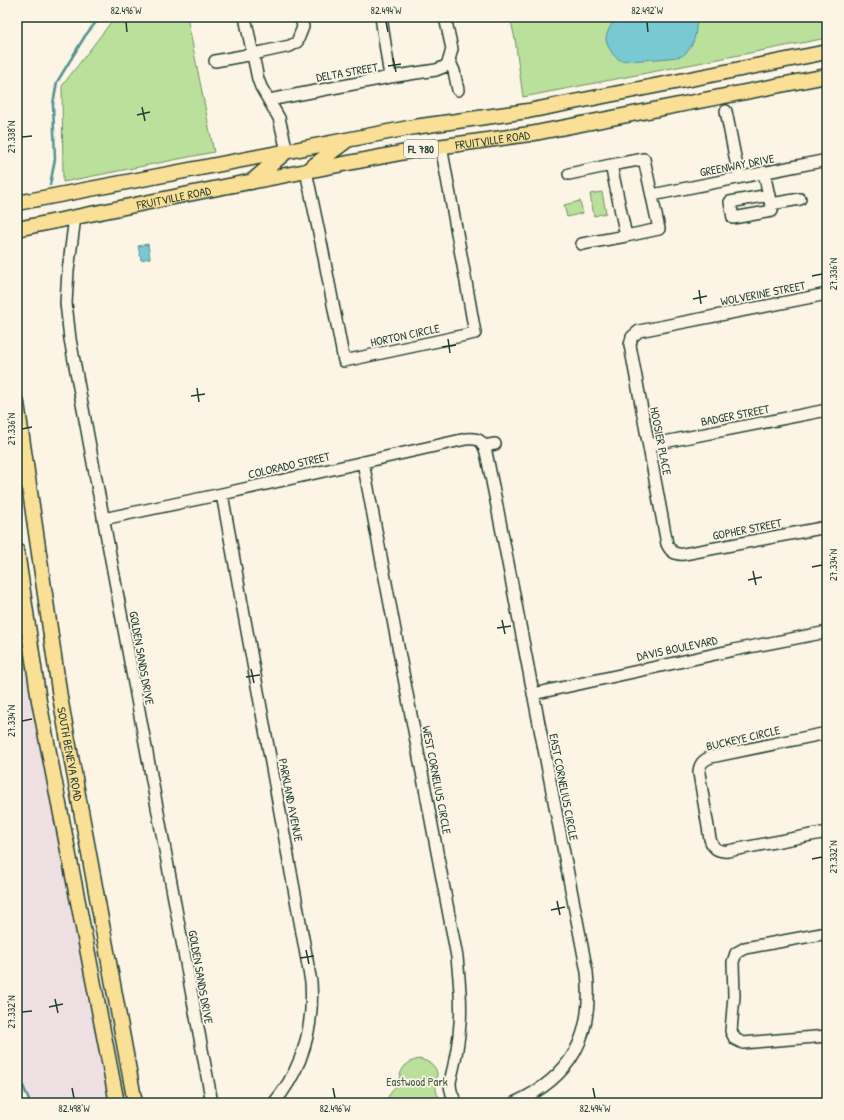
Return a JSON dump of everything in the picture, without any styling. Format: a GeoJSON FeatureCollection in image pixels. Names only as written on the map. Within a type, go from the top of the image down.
{"type":"FeatureCollection","features":[{"type":"Feature","properties":{"kind":"main road","name":"FRUITVILLE ROAD"},"geometry":{"type":"LineString","coordinates":[[17,203],[414,127],[528,111],[827,52]]}},
{"type":"Feature","properties":{"kind":"main road","name":"FRUITVILLE ROAD"},"geometry":{"type":"LineString","coordinates":[[17,229],[416,150],[530,134],[827,76]]}},
{"type":"Feature","properties":{"kind":"main road"},"geometry":{"type":"LineString","coordinates":[[306,171],[348,139]]}},
{"type":"Feature","properties":{"kind":"main road"},"geometry":{"type":"LineString","coordinates":[[250,182],[287,151]]}},
{"type":"Feature","properties":{"kind":"main road","name":"SOUTH BENEVA ROAD"},"geometry":{"type":"LineString","coordinates":[[17,403],[60,697],[135,1103]]}},
{"type":"Feature","properties":{"kind":"main road","name":"SOUTH BENEVA ROAD"},"geometry":{"type":"LineString","coordinates":[[17,551],[39,701],[117,1103]]}},
{"type":"Feature","properties":{"kind":"street"},"geometry":{"type":"LineString","coordinates":[[245,17],[258,79],[279,118],[287,151]]}},
{"type":"Feature","properties":{"kind":"street"},"geometry":{"type":"LineString","coordinates":[[381,17],[390,78]]}},
{"type":"Feature","properties":{"kind":"street"},"geometry":{"type":"LineString","coordinates":[[445,17],[452,49],[449,60],[454,71],[458,90]]}},
{"type":"Feature","properties":{"kind":"street"},"geometry":{"type":"LineString","coordinates":[[215,61],[290,46],[297,42],[301,34],[303,27],[302,22]]}},
{"type":"Feature","properties":{"kind":"street","name":"DELTA STREET"},"geometry":{"type":"LineString","coordinates":[[269,100],[436,70],[446,66],[449,60]]}},
{"type":"Feature","properties":{"kind":"street"},"geometry":{"type":"LineString","coordinates":[[726,111],[739,177]]}},
{"type":"Feature","properties":{"kind":"street","name":"HORTON CIRCLE"},"geometry":{"type":"LineString","coordinates":[[306,171],[344,361],[475,333],[441,146]]}},
{"type":"Feature","properties":{"kind":"street"},"geometry":{"type":"LineString","coordinates":[[569,174],[644,159],[652,195],[658,229],[582,244]]}},
{"type":"Feature","properties":{"kind":"street","name":"GREENWAY DRIVE"},"geometry":{"type":"LineString","coordinates":[[652,195],[827,160]]}},
{"type":"Feature","properties":{"kind":"street"},"geometry":{"type":"LineString","coordinates":[[611,165],[626,236]]}},
{"type":"Feature","properties":{"kind":"street"},"geometry":{"type":"LineString","coordinates":[[764,172],[770,200],[800,199]]}},
{"type":"Feature","properties":{"kind":"street","name":"GOLDEN SANDS DRIVE"},"geometry":{"type":"LineString","coordinates":[[74,217],[66,303],[70,340],[212,1103]]}},
{"type":"Feature","properties":{"kind":"street","name":"WOLVERINE STREET"},"geometry":{"type":"LineString","coordinates":[[635,334],[639,331],[827,294]]}},
{"type":"Feature","properties":{"kind":"street","name":"HOOSIER PLACE"},"geometry":{"type":"LineString","coordinates":[[635,334],[630,341],[630,345],[667,544],[672,552]]}},
{"type":"Feature","properties":{"kind":"street","name":"BADGER STREET"},"geometry":{"type":"LineString","coordinates":[[649,444],[827,410]]}},
{"type":"Feature","properties":{"kind":"street","name":"COLORADO STREET"},"geometry":{"type":"LineString","coordinates":[[104,519],[466,439],[473,438],[486,443]]}},
{"type":"Feature","properties":{"kind":"street","name":"EAST CORNELIUS CIRCLE"},"geometry":{"type":"LineString","coordinates":[[486,443],[486,452],[587,972],[589,1000],[588,1013],[583,1032],[570,1059],[555,1077],[543,1087],[514,1103]]}},
{"type":"Feature","properties":{"kind":"street","name":"WEST CORNELIUS CIRCLE"},"geometry":{"type":"LineString","coordinates":[[363,462],[457,957],[460,992],[460,1023],[458,1049],[450,1082],[452,1094],[457,1103]]}},
{"type":"Feature","properties":{"kind":"street","name":"PARKLAND AVENUE"},"geometry":{"type":"LineString","coordinates":[[222,494],[311,982],[311,1015],[308,1038],[302,1057],[293,1077],[274,1103]]}},
{"type":"Feature","properties":{"kind":"street","name":"GOPHER STREET"},"geometry":{"type":"LineString","coordinates":[[672,552],[679,555],[827,526]]}},
{"type":"Feature","properties":{"kind":"street","name":"DAVIS BOULEVARD"},"geometry":{"type":"LineString","coordinates":[[533,694],[734,650],[827,632]]}},
{"type":"Feature","properties":{"kind":"street","name":"BUCKEYE CIRCLE"},"geometry":{"type":"LineString","coordinates":[[827,733],[711,757],[703,761],[699,768],[710,839],[715,850],[728,852],[827,832]]}},
{"type":"Feature","properties":{"kind":"street"},"geometry":{"type":"LineString","coordinates":[[827,933],[745,948],[736,953],[734,955],[733,962],[734,996],[731,1029],[733,1037],[743,1043],[827,1036]]}},
{"type":"Feature","properties":{"kind":"shaded area"},"geometry":{"type":"Polygon","coordinates":[[[17,606],[86,981],[111,1103],[30,1103],[17,1068],[17,606]]]}},
{"type":"Feature","properties":{"kind":"green space"},"geometry":{"type":"Polygon","coordinates":[[[115,17],[187,17],[214,152],[63,182],[62,86],[115,17]]]}},
{"type":"Feature","properties":{"kind":"green space"},"geometry":{"type":"Polygon","coordinates":[[[510,17],[827,17],[827,38],[523,97],[515,39],[510,17]]]}},
{"type":"Feature","properties":{"kind":"green space"},"geometry":{"type":"Polygon","coordinates":[[[602,192],[606,213],[594,216],[590,194],[602,192]]]}},
{"type":"Feature","properties":{"kind":"green space"},"geometry":{"type":"Polygon","coordinates":[[[580,201],[583,213],[567,217],[564,205],[580,201]]]}},
{"type":"Feature","properties":{"kind":"green space","name":"Eastwood Park"},"geometry":{"type":"Polygon","coordinates":[[[419,1059],[429,1062],[434,1066],[437,1072],[436,1090],[443,1103],[385,1103],[398,1083],[405,1066],[410,1062],[419,1059]]]}},
{"type":"Feature","properties":{"kind":"water"},"geometry":{"type":"Polygon","coordinates":[[[614,17],[697,17],[695,36],[690,48],[682,56],[651,60],[620,60],[611,52],[606,40],[614,17]]]}},
{"type":"Feature","properties":{"kind":"water"},"geometry":{"type":"Polygon","coordinates":[[[148,244],[150,258],[141,260],[138,246],[148,244]]]}},
{"type":"Feature","properties":{"kind":"waterway"},"geometry":{"type":"LineString","coordinates":[[50,185],[55,159],[53,104],[57,82],[85,36],[100,17]]}},
{"type":"Feature","properties":{"kind":"waterway"},"geometry":{"type":"LineString","coordinates":[[17,1071],[30,1103]]}}]}
